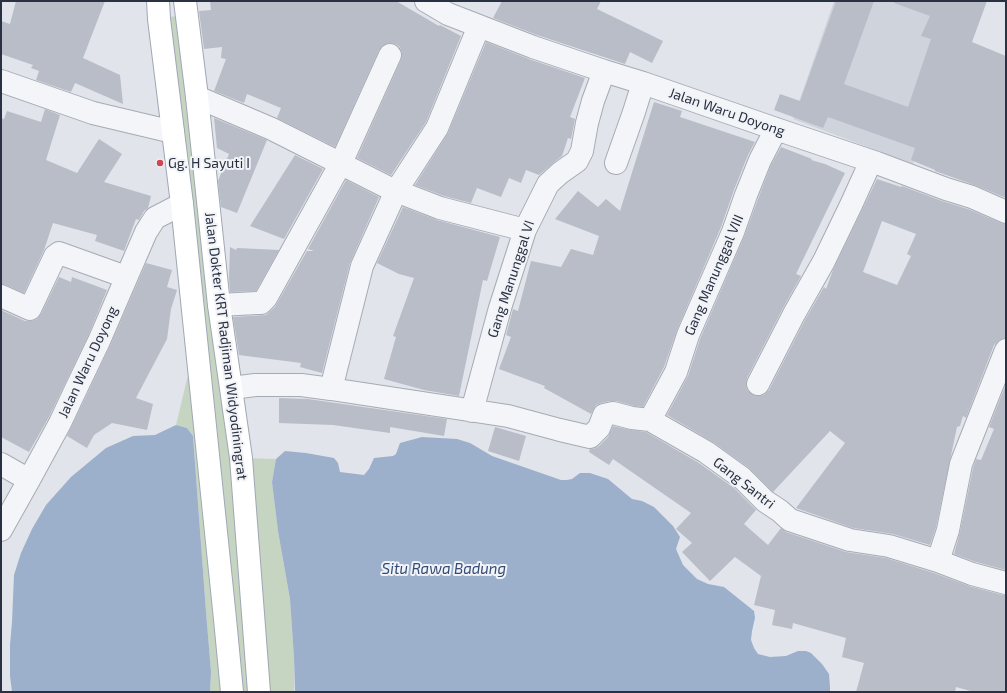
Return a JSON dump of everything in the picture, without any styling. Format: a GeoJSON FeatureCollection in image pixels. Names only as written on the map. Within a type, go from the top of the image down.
{"type":"FeatureCollection","features":[{"type":"Feature","properties":{"kind":"main road","name":"Jalan Dokter KRT Radjiman Widyodiningrat"},"geometry":{"type":"LineString","coordinates":[[185,1],[197,97],[219,305],[241,458],[260,692]]}},
{"type":"Feature","properties":{"kind":"main road","name":"Jalan Dokter KRT Radjiman Widyodiningrat"},"geometry":{"type":"LineString","coordinates":[[157,2],[182,204],[232,692]]}},
{"type":"Feature","properties":{"kind":"street","name":"Jalan Waru Doyong"},"geometry":{"type":"LineString","coordinates":[[426,1],[451,7],[479,26],[533,47],[871,161],[972,197],[1006,212]]}},
{"type":"Feature","properties":{"kind":"street"},"geometry":{"type":"LineString","coordinates":[[331,389],[362,266],[396,191],[437,128],[479,26]]}},
{"type":"Feature","properties":{"kind":"street"},"geometry":{"type":"LineString","coordinates":[[219,305],[257,304],[264,301],[341,163],[390,55]]}},
{"type":"Feature","properties":{"kind":"street","name":"Gang Manunggal VI"},"geometry":{"type":"LineString","coordinates":[[472,411],[500,308],[525,230],[548,184],[577,161],[582,151],[593,101],[604,72]]}},
{"type":"Feature","properties":{"kind":"street"},"geometry":{"type":"LineString","coordinates":[[1,81],[93,113],[173,132]]}},
{"type":"Feature","properties":{"kind":"street"},"geometry":{"type":"LineString","coordinates":[[616,163],[643,83]]}},
{"type":"Feature","properties":{"kind":"street"},"geometry":{"type":"LineString","coordinates":[[197,97],[272,128],[396,191],[440,208],[525,230]]}},
{"type":"Feature","properties":{"kind":"street","name":"Gang Manunggal VIII"},"geometry":{"type":"LineString","coordinates":[[650,420],[676,372],[688,335],[733,232],[760,160],[776,130]]}},
{"type":"Feature","properties":{"kind":"street"},"geometry":{"type":"LineString","coordinates":[[758,384],[794,314],[824,261],[871,161]]}},
{"type":"Feature","properties":{"kind":"street","name":"Jalan Waru Doyong"},"geometry":{"type":"LineString","coordinates":[[1,530],[60,423],[99,341],[146,232],[155,218],[182,204]]}},
{"type":"Feature","properties":{"kind":"street"},"geometry":{"type":"LineString","coordinates":[[1,296],[30,309],[55,256],[59,253],[126,277]]}},
{"type":"Feature","properties":{"kind":"street"},"geometry":{"type":"LineString","coordinates":[[938,561],[948,530],[960,464],[1006,350]]}},
{"type":"Feature","properties":{"kind":"street"},"geometry":{"type":"LineString","coordinates":[[232,388],[254,384],[301,386],[331,389],[472,411]]}},
{"type":"Feature","properties":{"kind":"street","name":"Gang Santri"},"geometry":{"type":"LineString","coordinates":[[472,411],[508,416],[560,430],[590,436],[599,428],[604,415],[613,413],[632,418],[650,420],[706,452],[742,478],[765,501],[790,520],[850,540],[889,546],[938,561],[972,574],[1006,583]]}},
{"type":"Feature","properties":{"kind":"street"},"geometry":{"type":"LineString","coordinates":[[1,464],[29,480]]}},
{"type":"Feature","properties":{"kind":"shaded area"},"geometry":{"type":"Polygon","coordinates":[[[834,1],[969,1],[946,74],[913,164],[793,119],[834,1]]]}},
{"type":"Feature","properties":{"kind":"green space"},"geometry":{"type":"Polygon","coordinates":[[[187,14],[242,458],[276,459],[272,482],[278,531],[290,599],[294,657],[294,692],[210,692],[211,672],[193,436],[187,428],[176,425],[196,342],[159,19],[187,14]]]}},
{"type":"Feature","properties":{"kind":"water"},"geometry":{"type":"Polygon","coordinates":[[[176,425],[187,428],[193,436],[211,672],[210,692],[12,692],[10,676],[10,645],[14,575],[21,553],[32,529],[46,505],[71,477],[106,448],[133,436],[155,435],[176,425]]]}},
{"type":"Feature","properties":{"kind":"water","name":"Situ Rawa Badung"},"geometry":{"type":"Polygon","coordinates":[[[422,437],[457,439],[470,443],[492,456],[561,480],[572,479],[580,473],[590,473],[608,479],[632,499],[642,501],[654,507],[673,526],[680,537],[676,549],[683,565],[697,579],[708,584],[724,587],[754,611],[755,618],[751,640],[758,654],[770,657],[786,656],[798,651],[806,651],[811,653],[829,674],[830,692],[295,692],[290,599],[278,531],[272,482],[276,459],[285,451],[334,458],[338,463],[340,472],[364,475],[369,469],[374,458],[393,456],[396,454],[400,443],[422,437]]]}},
{"type":"Feature","properties":{"kind":"building"},"geometry":{"type":"Polygon","coordinates":[[[16,1],[105,1],[83,58],[120,75],[123,104],[75,83],[71,92],[36,80],[39,71],[31,68],[33,65],[1,54],[1,21],[10,24],[16,1]]]}},
{"type":"Feature","properties":{"kind":"building"},"geometry":{"type":"Polygon","coordinates":[[[210,1],[396,1],[439,26],[440,25],[461,36],[426,122],[391,175],[357,158],[401,60],[402,53],[400,47],[396,44],[389,43],[383,45],[379,50],[335,147],[277,118],[281,108],[247,94],[244,103],[214,91],[226,59],[221,58],[222,47],[204,49],[199,11],[211,10],[210,1]]]}},
{"type":"Feature","properties":{"kind":"building"},"geometry":{"type":"Polygon","coordinates":[[[502,1],[601,1],[597,9],[663,41],[652,63],[630,52],[625,64],[537,35],[493,18],[502,1]]]}},
{"type":"Feature","properties":{"kind":"building"},"geometry":{"type":"Polygon","coordinates":[[[836,1],[874,1],[844,84],[908,107],[931,39],[921,36],[930,16],[894,3],[894,1],[987,1],[972,42],[1006,56],[1006,198],[935,171],[911,160],[915,148],[828,117],[823,128],[774,110],[780,94],[800,101],[836,1]]]}},
{"type":"Feature","properties":{"kind":"building"},"geometry":{"type":"Polygon","coordinates":[[[486,42],[529,59],[585,78],[570,117],[575,119],[571,139],[568,138],[562,156],[539,175],[526,170],[521,183],[509,178],[501,197],[477,188],[471,203],[444,196],[415,185],[448,133],[486,42]]]}},
{"type":"Feature","properties":{"kind":"building"},"geometry":{"type":"Polygon","coordinates":[[[654,102],[682,111],[680,117],[755,142],[748,155],[721,227],[677,330],[664,367],[643,407],[610,401],[596,405],[591,414],[544,388],[545,386],[499,369],[511,337],[506,335],[513,309],[518,311],[531,261],[561,267],[571,249],[593,255],[599,236],[555,219],[578,191],[598,207],[606,199],[620,211],[654,102]]]}},
{"type":"Feature","properties":{"kind":"building"},"geometry":{"type":"Polygon","coordinates":[[[45,109],[60,115],[46,160],[77,173],[99,139],[122,154],[104,182],[151,196],[148,208],[144,211],[139,220],[136,219],[124,251],[95,241],[97,235],[53,223],[44,250],[24,293],[1,284],[1,118],[4,119],[7,111],[41,122],[45,109]]]}},
{"type":"Feature","properties":{"kind":"building"},"geometry":{"type":"Polygon","coordinates":[[[214,118],[267,140],[237,213],[221,207],[218,181],[229,154],[217,148],[214,118]]]}},
{"type":"Feature","properties":{"kind":"building"},"geometry":{"type":"Polygon","coordinates":[[[781,147],[845,173],[796,274],[801,276],[747,378],[747,390],[753,395],[764,395],[769,390],[805,320],[824,287],[826,289],[833,270],[877,179],[968,209],[1006,224],[1006,338],[999,340],[994,345],[966,418],[963,416],[960,426],[957,427],[936,527],[930,545],[893,534],[853,528],[796,508],[845,443],[830,431],[773,492],[749,468],[713,442],[667,415],[688,376],[700,339],[744,237],[771,165],[781,147]],[[882,221],[863,272],[897,285],[911,256],[907,254],[916,234],[882,221]]]}},
{"type":"Feature","properties":{"kind":"building"},"geometry":{"type":"Polygon","coordinates":[[[295,155],[323,169],[284,239],[250,226],[295,155]]]}},
{"type":"Feature","properties":{"kind":"building"},"geometry":{"type":"Polygon","coordinates":[[[346,180],[379,197],[350,263],[322,373],[300,367],[301,363],[239,355],[233,317],[266,315],[275,307],[307,251],[314,251],[308,249],[346,180]]]}},
{"type":"Feature","properties":{"kind":"building"},"geometry":{"type":"Polygon","coordinates":[[[403,207],[437,220],[500,237],[487,281],[483,280],[459,396],[424,390],[384,379],[396,337],[393,336],[414,278],[399,274],[377,263],[403,207]]]}},
{"type":"Feature","properties":{"kind":"building"},"geometry":{"type":"Polygon","coordinates":[[[230,247],[236,250],[237,248],[279,250],[256,291],[230,292],[230,247]]]}},
{"type":"Feature","properties":{"kind":"building"},"geometry":{"type":"Polygon","coordinates":[[[146,263],[172,270],[167,287],[177,290],[171,309],[167,339],[136,398],[153,404],[147,430],[112,423],[94,435],[87,448],[67,436],[110,346],[146,263]]]}},
{"type":"Feature","properties":{"kind":"building"},"geometry":{"type":"Polygon","coordinates":[[[59,277],[71,282],[72,277],[107,290],[88,336],[49,417],[29,452],[1,437],[1,310],[25,321],[37,319],[41,314],[59,277]]]}},
{"type":"Feature","properties":{"kind":"building"},"geometry":{"type":"Polygon","coordinates":[[[1006,384],[1006,570],[954,554],[973,468],[976,459],[981,460],[994,429],[989,427],[1006,384]]]}},
{"type":"Feature","properties":{"kind":"building"},"geometry":{"type":"Polygon","coordinates":[[[279,398],[308,399],[447,419],[444,436],[390,427],[390,433],[333,425],[279,423],[279,398]]]}},
{"type":"Feature","properties":{"kind":"building"},"geometry":{"type":"Polygon","coordinates":[[[613,426],[646,432],[699,463],[734,488],[756,510],[744,524],[768,545],[781,528],[786,532],[846,552],[886,558],[969,586],[1006,595],[1006,692],[974,692],[956,687],[955,692],[856,692],[864,663],[842,657],[846,638],[793,623],[792,629],[772,625],[775,610],[754,605],[761,576],[735,557],[710,581],[682,552],[692,543],[676,529],[691,513],[613,459],[609,465],[589,452],[590,449],[594,449],[599,446],[608,437],[613,426]]]}},
{"type":"Feature","properties":{"kind":"building"},"geometry":{"type":"Polygon","coordinates":[[[495,427],[526,436],[519,461],[488,451],[495,427]]]}},
{"type":"Feature","properties":{"kind":"place","name":"Gg. H Sayuti I"},"geometry":{"type":"Point","coordinates":[160,163]}}]}
